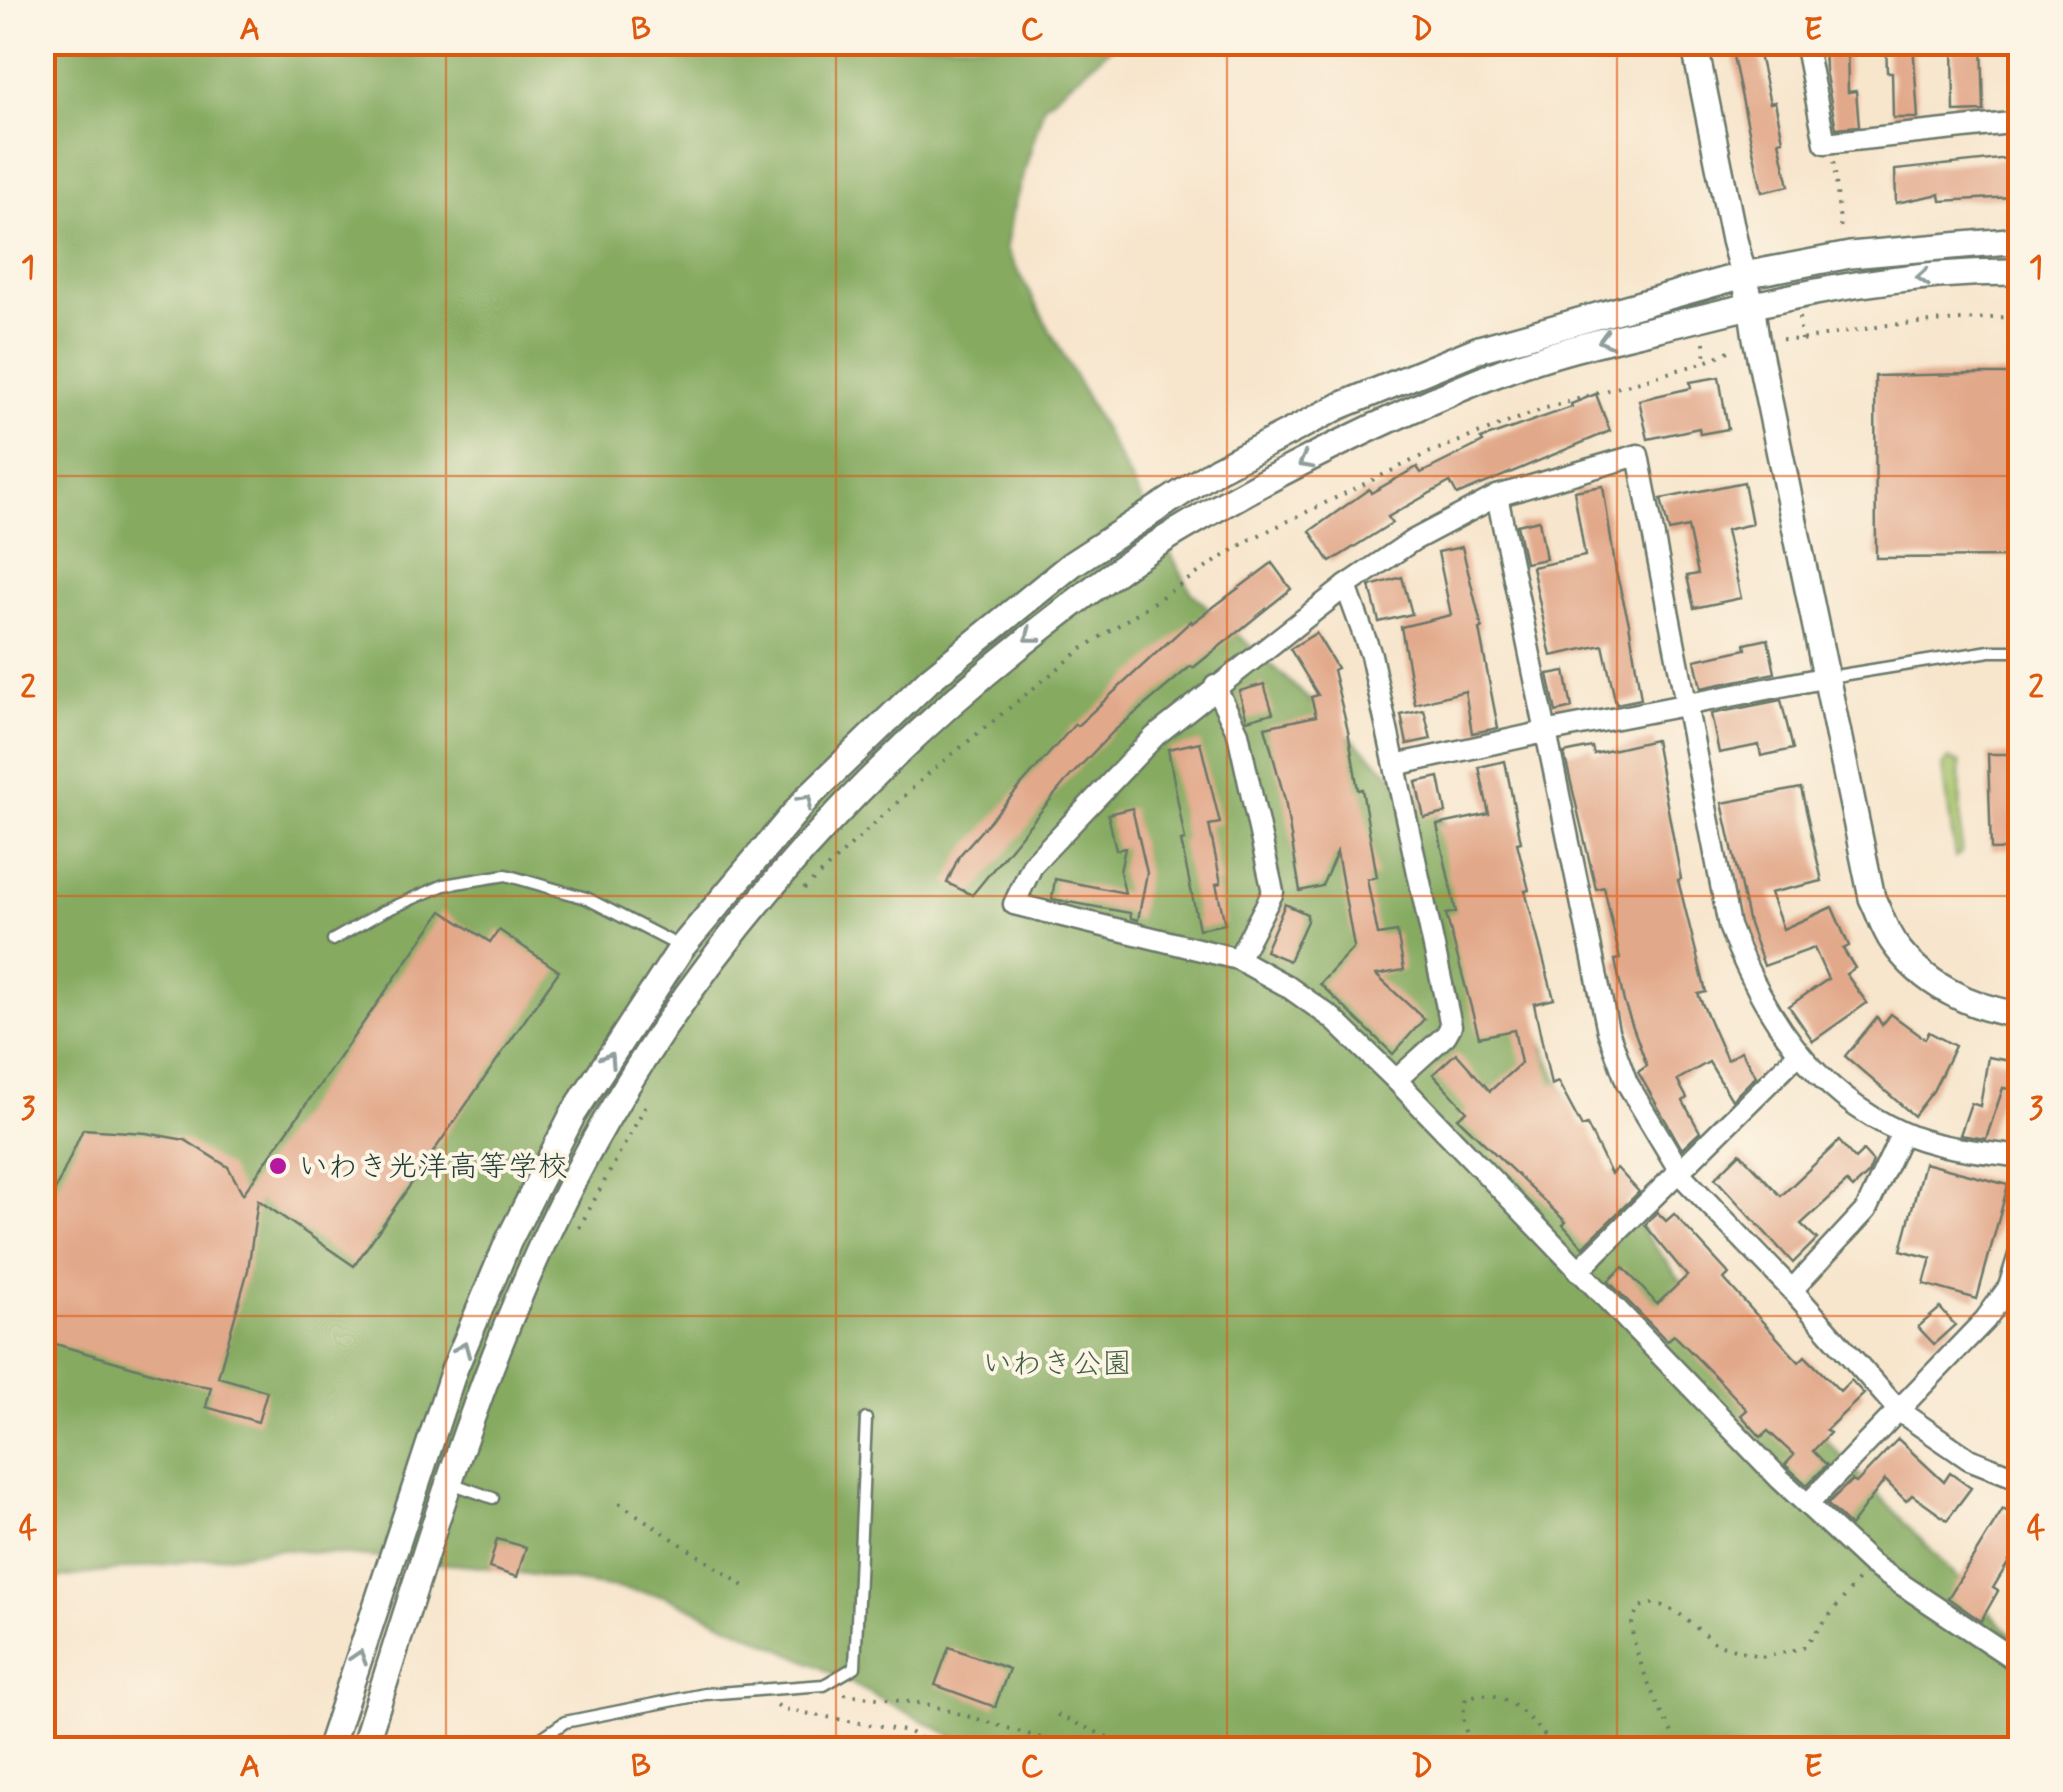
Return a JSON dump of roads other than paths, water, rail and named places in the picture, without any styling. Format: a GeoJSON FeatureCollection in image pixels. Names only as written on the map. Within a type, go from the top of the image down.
{"type":"FeatureCollection","features":[{"type":"Feature","properties":{"kind":"street"},"geometry":{"type":"LineString","coordinates":[[1694,42],[1872,898],[1893,942],[1937,986],[1990,1010],[2020,1015]]}},
{"type":"Feature","properties":{"kind":"street"},"geometry":{"type":"LineString","coordinates":[[1805,42],[1825,143],[2020,122]]}},
{"type":"Feature","properties":{"kind":"street"},"geometry":{"type":"LineString","coordinates":[[329,1750],[454,1370],[509,1240],[573,1114],[682,947],[808,797],[930,679],[1072,564],[1218,469],[1340,406],[1479,349],[1744,274],[1850,255],[2020,240]]}},
{"type":"Feature","properties":{"kind":"street"},"geometry":{"type":"LineString","coordinates":[[363,1750],[497,1346],[564,1198],[607,1118],[710,966],[803,850],[950,701],[1092,589],[1177,532],[1351,437],[1496,374],[1611,338],[1859,282],[2020,272]]}},
{"type":"Feature","properties":{"kind":"street"},"geometry":{"type":"LineString","coordinates":[[2020,1157],[1945,1146],[1902,1133],[1840,1095],[1798,1054],[1772,1020],[1729,926],[1638,455],[1497,496],[1412,541],[1346,586],[1155,736],[1033,864],[1014,904],[1238,959],[1288,986],[1332,1018],[1808,1504],[1872,1564],[2020,1663]]}},
{"type":"Feature","properties":{"kind":"street"},"geometry":{"type":"LineString","coordinates":[[1497,496],[1608,1031],[1626,1083],[1679,1172],[1792,1290],[1899,1411],[1969,1458],[2020,1479]]}},
{"type":"Feature","properties":{"kind":"street"},"geometry":{"type":"LineString","coordinates":[[1346,586],[1372,655],[1451,1026],[1396,1080]]}},
{"type":"Feature","properties":{"kind":"street"},"geometry":{"type":"LineString","coordinates":[[1395,765],[1828,677]]}},
{"type":"Feature","properties":{"kind":"street"},"geometry":{"type":"LineString","coordinates":[[1215,686],[1238,734],[1273,892],[1238,959]]}},
{"type":"Feature","properties":{"kind":"street"},"geometry":{"type":"LineString","coordinates":[[682,947],[710,966]]}},
{"type":"Feature","properties":{"kind":"street"},"geometry":{"type":"LineString","coordinates":[[1578,1271],[1798,1054]]}},
{"type":"Feature","properties":{"kind":"street"},"geometry":{"type":"LineString","coordinates":[[1792,1290],[1866,1210],[1902,1133]]}},
{"type":"Feature","properties":{"kind":"street"},"geometry":{"type":"LineString","coordinates":[[1808,1504],[1985,1320],[2009,1288],[2020,1252]]}},
{"type":"Feature","properties":{"kind":"lane"},"geometry":{"type":"LineString","coordinates":[[1828,677],[2020,650]]}},
{"type":"Feature","properties":{"kind":"lane"},"geometry":{"type":"LineString","coordinates":[[333,940],[382,912],[444,885],[506,875],[586,898],[682,947]]}},
{"type":"Feature","properties":{"kind":"lane"},"geometry":{"type":"LineString","coordinates":[[524,1750],[565,1722],[706,1694],[824,1685],[855,1668],[866,1420]]}},
{"type":"Feature","properties":{"kind":"lane"},"geometry":{"type":"LineString","coordinates":[[449,1482],[492,1498]]}},
{"type":"Feature","properties":{"kind":"place","name":"いわき光洋高等学校"},"geometry":{"type":"Point","coordinates":[278,1166]}},
{"type":"Feature","properties":{"kind":"park label","name":"いわき公園"},"geometry":{"type":"Point","coordinates":[1057,1363]}}]}
